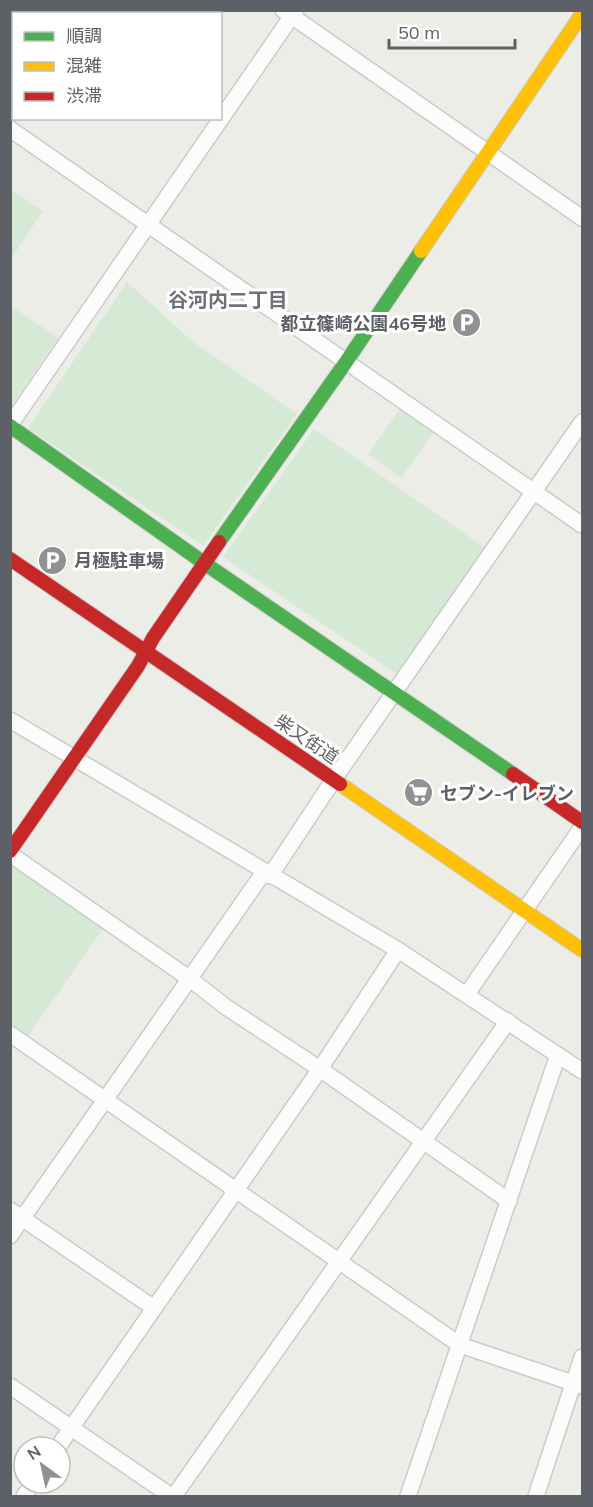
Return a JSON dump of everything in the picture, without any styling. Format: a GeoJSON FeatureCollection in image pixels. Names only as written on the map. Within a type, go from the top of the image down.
{"type":"FeatureCollection","features":[{"type":"Feature","properties":{"kind":"street"},"geometry":{"type":"LineString","coordinates":[[222,115],[290,13],[582,218]]}},
{"type":"Feature","properties":{"kind":"street"},"geometry":{"type":"LineString","coordinates":[[508,1202],[226,1007],[10,853],[138,666],[204,563],[346,362],[582,14]]}},
{"type":"Feature","properties":{"kind":"street"},"geometry":{"type":"LineString","coordinates":[[219,120],[10,426],[204,563],[582,822]]}},
{"type":"Feature","properties":{"kind":"street"},"geometry":{"type":"LineString","coordinates":[[10,129],[582,525]]}},
{"type":"Feature","properties":{"kind":"street"},"geometry":{"type":"LineString","coordinates":[[10,1236],[16,1215],[105,1100],[267,874],[582,422]]}},
{"type":"Feature","properties":{"kind":"street","name":"柴又街道"},"geometry":{"type":"LineString","coordinates":[[10,559],[582,950]]}},
{"type":"Feature","properties":{"kind":"street"},"geometry":{"type":"LineString","coordinates":[[10,720],[398,950],[582,1071]]}},
{"type":"Feature","properties":{"kind":"street"},"geometry":{"type":"LineString","coordinates":[[467,994],[582,827]]}},
{"type":"Feature","properties":{"kind":"street"},"geometry":{"type":"LineString","coordinates":[[67,1435],[320,1070],[398,950]]}},
{"type":"Feature","properties":{"kind":"street"},"geometry":{"type":"LineString","coordinates":[[10,1386],[172,1497],[508,1021]]}},
{"type":"Feature","properties":{"kind":"street"},"geometry":{"type":"LineString","coordinates":[[10,1034],[460,1345],[578,1384]]}},
{"type":"Feature","properties":{"kind":"street"},"geometry":{"type":"LineString","coordinates":[[408,1497],[558,1055]]}},
{"type":"Feature","properties":{"kind":"street"},"geometry":{"type":"LineString","coordinates":[[16,1215],[154,1308]]}},
{"type":"Feature","properties":{"kind":"street"},"geometry":{"type":"LineString","coordinates":[[536,1497],[578,1384],[582,1357]]}},
{"type":"Feature","properties":{"kind":"green space"},"geometry":{"type":"Polygon","coordinates":[[[11,189],[43,211],[11,259],[11,189]]]}},
{"type":"Feature","properties":{"kind":"green space"},"geometry":{"type":"Polygon","coordinates":[[[127,282],[192,341],[297,414],[203,546],[28,428],[127,282]]]}},
{"type":"Feature","properties":{"kind":"green space"},"geometry":{"type":"Polygon","coordinates":[[[10,305],[58,338],[11,407],[10,407],[10,305]]]}},
{"type":"Feature","properties":{"kind":"green space"},"geometry":{"type":"Polygon","coordinates":[[[401,408],[435,431],[401,478],[368,454],[401,408]]]}},
{"type":"Feature","properties":{"kind":"green space"},"geometry":{"type":"Polygon","coordinates":[[[314,429],[484,547],[399,675],[223,557],[314,429]]]}},
{"type":"Feature","properties":{"kind":"green space"},"geometry":{"type":"Polygon","coordinates":[[[10,865],[104,927],[26,1039],[11,1028],[10,865]]]}},
{"type":"Feature","properties":{"kind":"traffic: fast"},"geometry":{"type":"LineString","coordinates":[[219,542],[421,251]]}},
{"type":"Feature","properties":{"kind":"traffic: fast"},"geometry":{"type":"LineString","coordinates":[[10,426],[204,563],[513,774]]}},
{"type":"Feature","properties":{"kind":"traffic: slow"},"geometry":{"type":"LineString","coordinates":[[421,251],[582,14]]}},
{"type":"Feature","properties":{"kind":"traffic: slow"},"geometry":{"type":"LineString","coordinates":[[340,784],[582,950]]}},
{"type":"Feature","properties":{"kind":"traffic: jam"},"geometry":{"type":"LineString","coordinates":[[10,851],[138,666],[153,638],[219,542]]}},
{"type":"Feature","properties":{"kind":"traffic: jam"},"geometry":{"type":"LineString","coordinates":[[10,559],[340,784]]}},
{"type":"Feature","properties":{"kind":"traffic: jam"},"geometry":{"type":"LineString","coordinates":[[513,774],[582,822]]}},
{"type":"Feature","properties":{"kind":"place","name":"都立篠崎公園46号地"},"geometry":{"type":"Point","coordinates":[467,323]}},
{"type":"Feature","properties":{"kind":"place","name":"月極駐車場"},"geometry":{"type":"Point","coordinates":[53,560]}},
{"type":"Feature","properties":{"kind":"place","name":"セブン-イレブン"},"geometry":{"type":"Point","coordinates":[419,793]}},
{"type":"Feature","properties":{"kind":"district","name":"谷河内二丁目"},"geometry":{"type":"Point","coordinates":[228,299]}}]}
